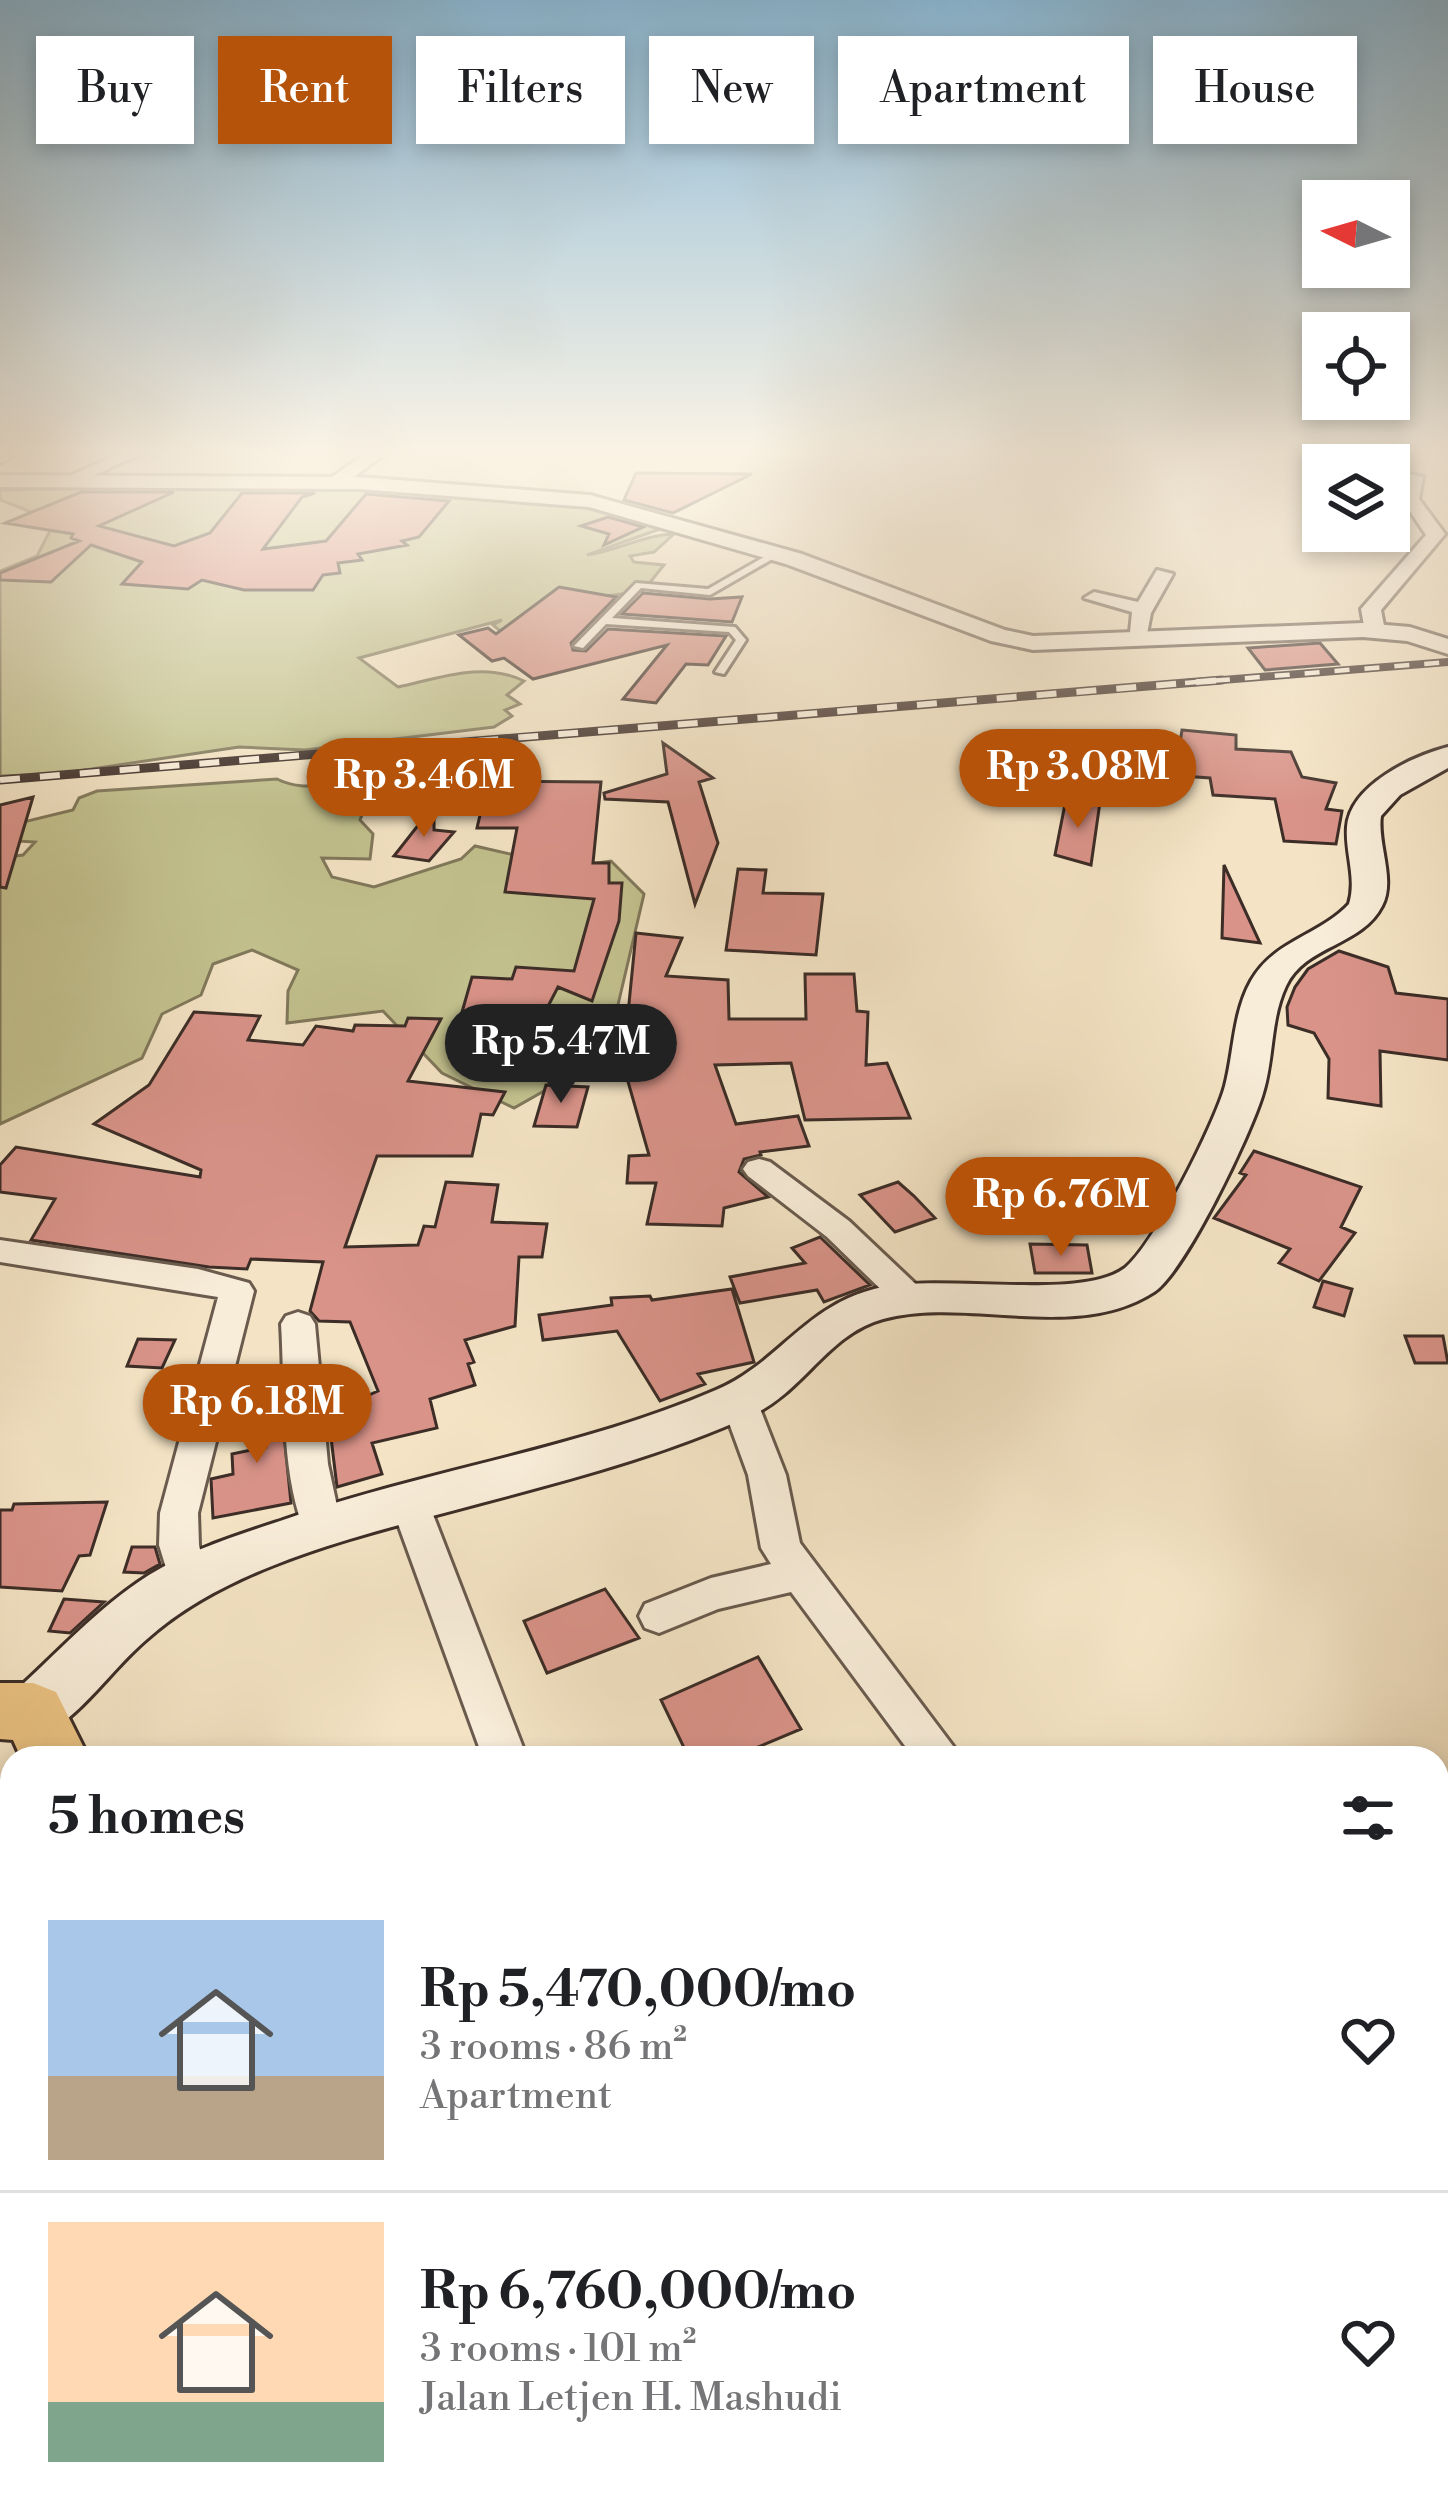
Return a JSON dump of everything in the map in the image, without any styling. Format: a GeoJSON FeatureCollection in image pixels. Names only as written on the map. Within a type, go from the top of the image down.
{"type":"FeatureCollection","features":[{"type":"Feature","properties":{"kind":"main road"},"geometry":{"type":"LineString","coordinates":[[29,1727],[147,1608],[187,1580],[408,1499],[682,1423],[739,1401],[773,1380],[829,1323],[884,1302],[1076,1296],[1139,1281],[1157,1262],[1226,1138],[1242,1097],[1270,977],[1297,950],[1364,908],[1370,885],[1364,829],[1371,805],[1398,783],[1448,756]]}},
{"type":"Feature","properties":{"kind":"street"},"geometry":{"type":"LineString","coordinates":[[826,572],[999,636],[1051,644],[1285,630],[1410,634],[1448,647]]}},
{"type":"Feature","properties":{"kind":"street"},"geometry":{"type":"LineString","coordinates":[[1375,631],[1374,604],[1402,572]]}},
{"type":"Feature","properties":{"kind":"street"},"geometry":{"type":"LineString","coordinates":[[1136,639],[1144,609],[1164,574]]}},
{"type":"Feature","properties":{"kind":"street"},"geometry":{"type":"LineString","coordinates":[[1094,598],[1144,609]]}},
{"type":"Feature","properties":{"kind":"street"},"geometry":{"type":"LineString","coordinates":[[759,1168],[838,1229],[911,1299]]}},
{"type":"Feature","properties":{"kind":"street"},"geometry":{"type":"LineString","coordinates":[[0,1251],[198,1280],[236,1292],[179,1513],[179,1545],[187,1580]]}},
{"type":"Feature","properties":{"kind":"street"},"geometry":{"type":"LineString","coordinates":[[298,1324],[309,1464],[323,1529]]}},
{"type":"Feature","properties":{"kind":"street"},"geometry":{"type":"LineString","coordinates":[[739,1401],[767,1474],[781,1548],[931,1746]]}},
{"type":"Feature","properties":{"kind":"street"},"geometry":{"type":"LineString","coordinates":[[408,1499],[501,1746]]}},
{"type":"Feature","properties":{"kind":"street"},"geometry":{"type":"LineString","coordinates":[[659,1616],[711,1594],[800,1574]]}},
{"type":"Feature","properties":{"kind":"lane"},"geometry":{"type":"LineString","coordinates":[[579,646],[639,585],[710,592],[744,572]]}},
{"type":"Feature","properties":{"kind":"lane"},"geometry":{"type":"LineString","coordinates":[[605,621],[732,629],[741,640],[720,672]]}},
{"type":"Feature","properties":{"kind":"shaded area"},"geometry":{"type":"Polygon","coordinates":[[[0,572],[658,572],[643,591],[606,596],[616,604],[606,612],[589,609],[529,655],[493,625],[502,620],[359,658],[398,687],[477,672],[524,681],[507,695],[520,704],[505,710],[512,716],[494,727],[305,750],[239,747],[58,774],[0,776],[0,572]]]}},
{"type":"Feature","properties":{"kind":"shaded area"},"geometry":{"type":"Polygon","coordinates":[[[277,779],[301,786],[347,785],[371,792],[360,820],[373,834],[370,859],[322,858],[332,877],[374,887],[461,859],[475,846],[567,867],[611,861],[644,894],[617,1009],[572,1075],[514,1108],[442,1073],[383,1011],[287,1023],[288,991],[298,970],[252,950],[213,964],[201,995],[162,1014],[142,1058],[0,1124],[0,858],[23,855],[35,842],[0,840],[19,823],[73,810],[79,798],[97,791],[277,779]]]}},
{"type":"Feature","properties":{"kind":"building"},"geometry":{"type":"Polygon","coordinates":[[[61,572],[51,582],[0,580],[0,573],[61,572]]]}},
{"type":"Feature","properties":{"kind":"building"},"geometry":{"type":"Polygon","coordinates":[[[133,572],[340,573],[323,575],[313,590],[244,590],[202,580],[188,589],[122,584],[133,572]]]}},
{"type":"Feature","properties":{"kind":"building"},"geometry":{"type":"Polygon","coordinates":[[[559,587],[616,597],[571,643],[573,650],[586,651],[608,629],[726,636],[708,665],[686,664],[656,703],[623,699],[667,645],[533,679],[504,658],[492,661],[459,635],[488,628],[496,634],[559,587]]]}},
{"type":"Feature","properties":{"kind":"building"},"geometry":{"type":"Polygon","coordinates":[[[643,593],[742,597],[732,622],[622,614],[643,593]]]}},
{"type":"Feature","properties":{"kind":"building"},"geometry":{"type":"Polygon","coordinates":[[[1320,643],[1338,664],[1265,670],[1248,648],[1320,643]]]}},
{"type":"Feature","properties":{"kind":"building"},"geometry":{"type":"Polygon","coordinates":[[[1182,730],[1236,735],[1236,749],[1291,752],[1302,777],[1336,783],[1326,809],[1342,811],[1336,844],[1284,841],[1275,799],[1213,795],[1210,778],[1183,776],[1185,761],[1177,761],[1182,730]]]}},
{"type":"Feature","properties":{"kind":"building"},"geometry":{"type":"Polygon","coordinates":[[[663,743],[713,778],[699,782],[718,843],[695,904],[668,802],[605,799],[604,793],[667,774],[663,743]]]}},
{"type":"Feature","properties":{"kind":"building"},"geometry":{"type":"Polygon","coordinates":[[[434,765],[434,794],[389,796],[391,769],[434,765]]]}},
{"type":"Feature","properties":{"kind":"building"},"geometry":{"type":"Polygon","coordinates":[[[488,781],[601,782],[593,863],[609,863],[609,883],[622,883],[619,921],[592,1001],[558,987],[543,1016],[462,1012],[472,977],[512,979],[516,967],[574,971],[594,899],[505,892],[517,828],[477,828],[488,781]]]}},
{"type":"Feature","properties":{"kind":"building"},"geometry":{"type":"Polygon","coordinates":[[[33,797],[6,888],[0,887],[0,805],[33,797]]]}},
{"type":"Feature","properties":{"kind":"building"},"geometry":{"type":"Polygon","coordinates":[[[1066,799],[1100,802],[1091,865],[1055,855],[1066,799]]]}},
{"type":"Feature","properties":{"kind":"building"},"geometry":{"type":"Polygon","coordinates":[[[434,805],[434,830],[454,832],[429,861],[394,856],[434,805]]]}},
{"type":"Feature","properties":{"kind":"building"},"geometry":{"type":"Polygon","coordinates":[[[1224,865],[1260,943],[1222,938],[1224,865]]]}},
{"type":"Feature","properties":{"kind":"building"},"geometry":{"type":"Polygon","coordinates":[[[738,869],[766,870],[763,893],[823,894],[816,955],[726,950],[738,869]]]}},
{"type":"Feature","properties":{"kind":"building"},"geometry":{"type":"Polygon","coordinates":[[[636,933],[682,938],[666,976],[728,980],[729,1019],[806,1019],[805,974],[854,974],[857,1011],[868,1012],[866,1065],[887,1063],[910,1118],[805,1120],[791,1063],[715,1065],[736,1124],[798,1116],[809,1146],[760,1152],[744,1159],[739,1172],[768,1197],[724,1208],[722,1226],[647,1224],[656,1183],[627,1183],[629,1156],[649,1155],[623,1064],[636,933]]]}},
{"type":"Feature","properties":{"kind":"building"},"geometry":{"type":"Polygon","coordinates":[[[1339,951],[1388,967],[1396,993],[1448,999],[1448,1060],[1380,1051],[1381,1106],[1328,1098],[1329,1059],[1314,1033],[1288,1025],[1287,1007],[1295,987],[1308,969],[1339,951]]]}},
{"type":"Feature","properties":{"kind":"building"},"geometry":{"type":"Polygon","coordinates":[[[194,1012],[260,1016],[248,1040],[303,1045],[316,1026],[353,1031],[355,1025],[405,1026],[408,1018],[441,1019],[408,1081],[505,1092],[493,1115],[481,1114],[472,1156],[377,1156],[345,1247],[418,1245],[424,1226],[435,1227],[446,1182],[498,1185],[492,1222],[547,1224],[542,1257],[519,1257],[515,1326],[465,1340],[474,1362],[468,1364],[475,1385],[430,1399],[437,1428],[372,1443],[382,1474],[337,1487],[328,1413],[378,1391],[350,1322],[319,1321],[310,1311],[323,1262],[251,1259],[247,1269],[209,1267],[31,1240],[55,1199],[0,1192],[0,1165],[16,1147],[200,1177],[201,1170],[94,1124],[149,1085],[194,1012]]]}},
{"type":"Feature","properties":{"kind":"building"},"geometry":{"type":"Polygon","coordinates":[[[546,1085],[588,1087],[577,1127],[534,1126],[546,1085]]]}},
{"type":"Feature","properties":{"kind":"building"},"geometry":{"type":"Polygon","coordinates":[[[1254,1151],[1361,1187],[1341,1227],[1355,1233],[1319,1281],[1279,1263],[1290,1249],[1214,1218],[1246,1175],[1240,1173],[1254,1151]]]}},
{"type":"Feature","properties":{"kind":"building"},"geometry":{"type":"Polygon","coordinates":[[[898,1182],[935,1218],[895,1232],[860,1195],[898,1182]]]}},
{"type":"Feature","properties":{"kind":"building"},"geometry":{"type":"Polygon","coordinates":[[[820,1237],[870,1285],[824,1302],[817,1290],[740,1303],[730,1277],[805,1263],[792,1248],[820,1237]]]}},
{"type":"Feature","properties":{"kind":"building"},"geometry":{"type":"Polygon","coordinates":[[[1030,1244],[1087,1245],[1092,1273],[1035,1273],[1030,1244]]]}},
{"type":"Feature","properties":{"kind":"building"},"geometry":{"type":"Polygon","coordinates":[[[1323,1281],[1352,1289],[1344,1316],[1314,1307],[1323,1281]]]}},
{"type":"Feature","properties":{"kind":"building"},"geometry":{"type":"Polygon","coordinates":[[[732,1289],[754,1362],[698,1374],[705,1384],[660,1401],[617,1331],[543,1340],[539,1315],[612,1305],[611,1298],[650,1296],[652,1300],[732,1289]]]}},
{"type":"Feature","properties":{"kind":"building"},"geometry":{"type":"Polygon","coordinates":[[[1405,1336],[1443,1336],[1448,1363],[1415,1363],[1405,1336]]]}},
{"type":"Feature","properties":{"kind":"building"},"geometry":{"type":"Polygon","coordinates":[[[138,1339],[175,1340],[162,1368],[127,1366],[138,1339]]]}},
{"type":"Feature","properties":{"kind":"building"},"geometry":{"type":"Polygon","coordinates":[[[278,1374],[291,1503],[213,1518],[211,1479],[233,1474],[232,1454],[266,1447],[261,1377],[278,1374]]]}},
{"type":"Feature","properties":{"kind":"building"},"geometry":{"type":"Polygon","coordinates":[[[107,1502],[90,1555],[79,1556],[62,1591],[0,1587],[0,1510],[12,1510],[14,1504],[107,1502]]]}},
{"type":"Feature","properties":{"kind":"building"},"geometry":{"type":"Polygon","coordinates":[[[132,1547],[155,1547],[160,1564],[144,1573],[124,1572],[132,1547]]]}},
{"type":"Feature","properties":{"kind":"building"},"geometry":{"type":"Polygon","coordinates":[[[605,1589],[639,1638],[547,1673],[524,1621],[605,1589]]]}},
{"type":"Feature","properties":{"kind":"building"},"geometry":{"type":"Polygon","coordinates":[[[64,1599],[104,1602],[70,1633],[49,1631],[64,1599]]]}},
{"type":"Feature","properties":{"kind":"building"},"geometry":{"type":"Polygon","coordinates":[[[758,1657],[801,1729],[761,1746],[683,1746],[661,1700],[758,1657]]]}},
{"type":"Feature","properties":{"kind":"railway"},"geometry":{"type":"LineString","coordinates":[[1199,682],[1448,662]]}},
{"type":"Feature","properties":{"kind":"railway"},"geometry":{"type":"LineString","coordinates":[[1199,682],[1222,680]]}},
{"type":"Feature","properties":{"kind":"railway"},"geometry":{"type":"LineString","coordinates":[[0,780],[1199,682]]}},
{"type":"Feature","properties":{"kind":"railway"},"geometry":{"type":"LineString","coordinates":[[1185,683],[1199,682]]}}]}
